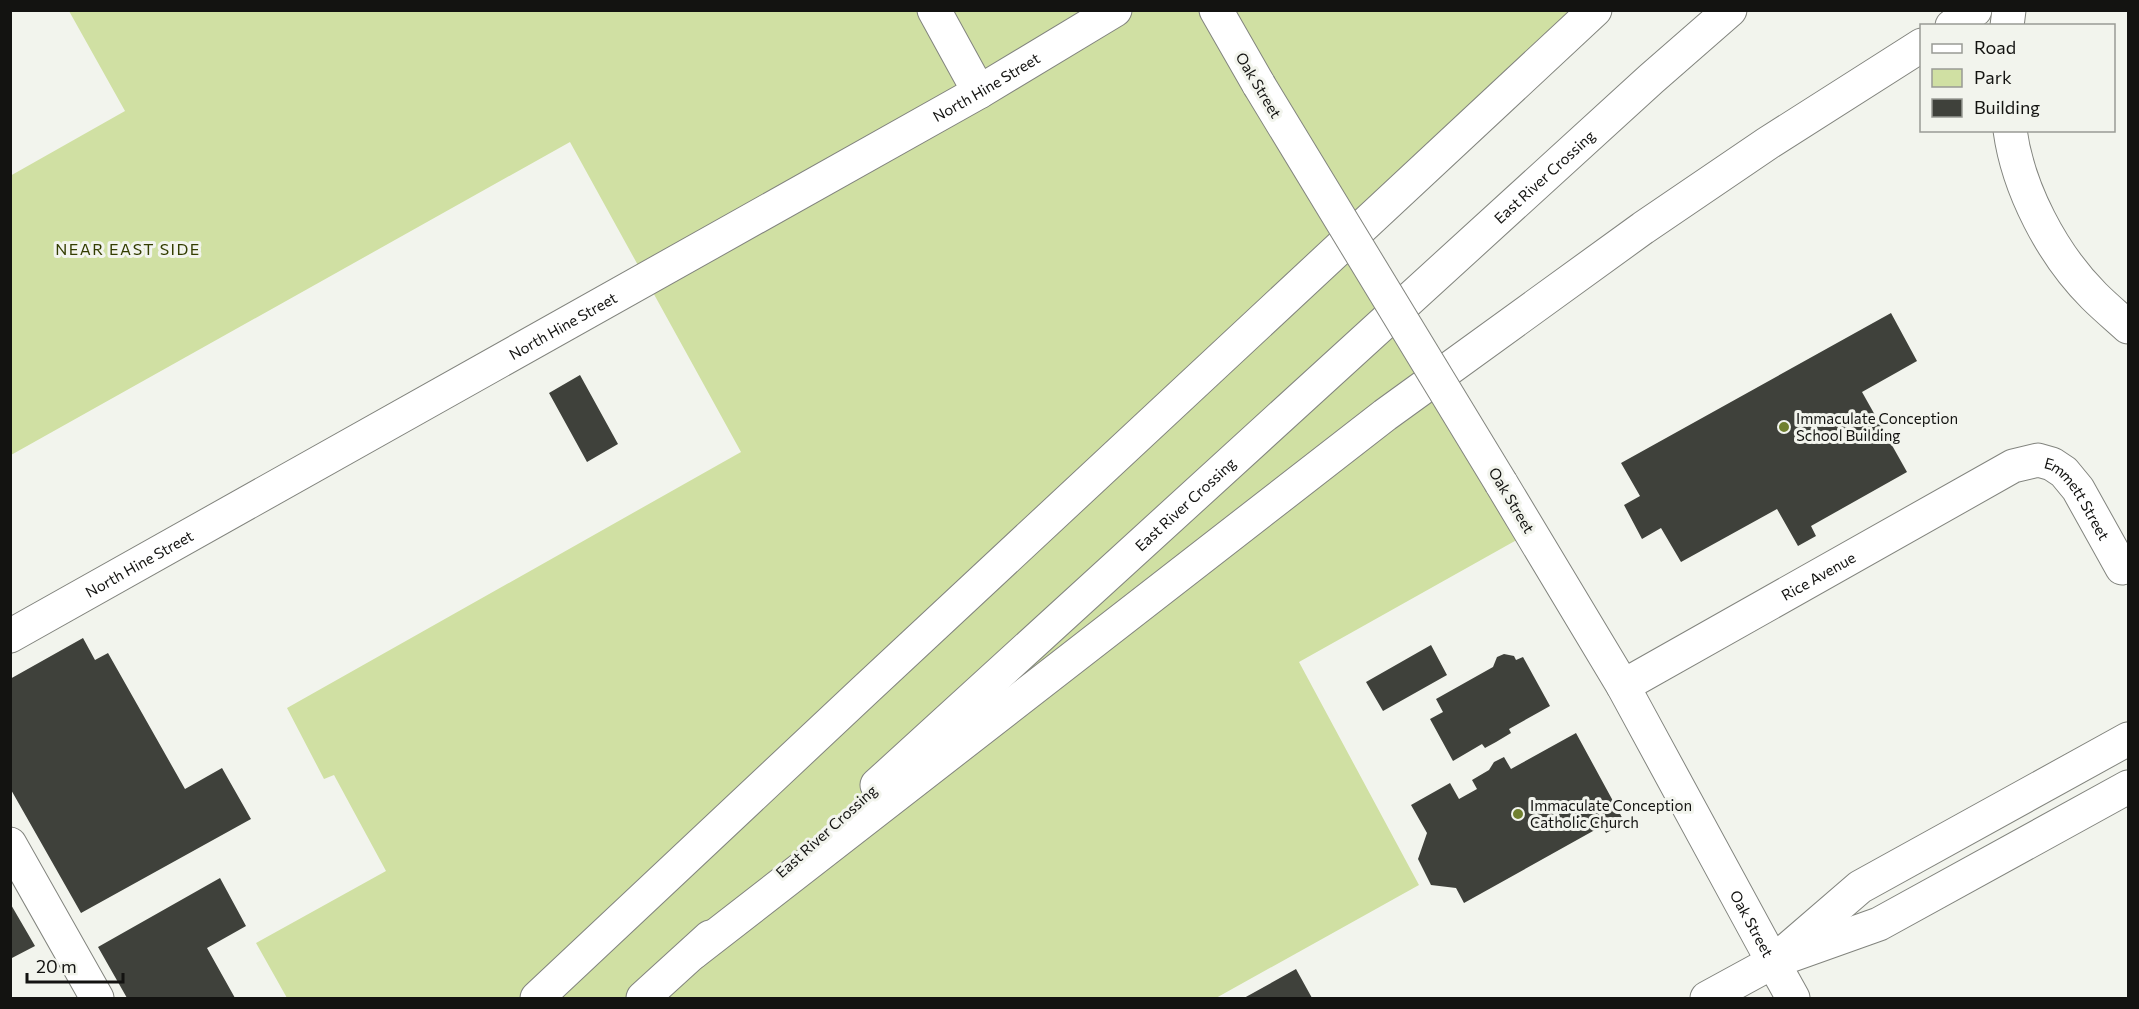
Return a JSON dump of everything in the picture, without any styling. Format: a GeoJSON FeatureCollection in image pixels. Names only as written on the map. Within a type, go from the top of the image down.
{"type":"FeatureCollection","features":[{"type":"Feature","properties":{"kind":"main road"},"geometry":{"type":"LineString","coordinates":[[934,10],[979,92]]}},
{"type":"Feature","properties":{"kind":"main road","name":"North Hine Street"},"geometry":{"type":"LineString","coordinates":[[10,636],[979,92],[1115,10]]}},
{"type":"Feature","properties":{"kind":"main road","name":"Oak Street"},"geometry":{"type":"LineString","coordinates":[[1216,10],[1259,85],[1623,686],[1793,999]]}},
{"type":"Feature","properties":{"kind":"main road"},"geometry":{"type":"LineString","coordinates":[[537,999],[898,658],[1595,10]]}},
{"type":"Feature","properties":{"kind":"main road","name":"East River Crossing"},"geometry":{"type":"LineString","coordinates":[[643,999],[1642,87],[1730,10]]}},
{"type":"Feature","properties":{"kind":"main road"},"geometry":{"type":"LineString","coordinates":[[1955,24],[1975,10]]}},
{"type":"Feature","properties":{"kind":"main road"},"geometry":{"type":"LineString","coordinates":[[693,952],[1384,415],[1643,228],[1768,143],[1920,46]]}},
{"type":"Feature","properties":{"kind":"main road"},"geometry":{"type":"LineString","coordinates":[[2010,132],[2025,190],[2045,231],[2094,296],[2128,327]]}},
{"type":"Feature","properties":{"kind":"main road","name":"Emmett Street"},"geometry":{"type":"LineString","coordinates":[[2013,466],[2038,460],[2052,464],[2064,472],[2078,489],[2122,568]]}},
{"type":"Feature","properties":{"kind":"main road","name":"Rice Avenue"},"geometry":{"type":"LineString","coordinates":[[1623,686],[2013,466]]}},
{"type":"Feature","properties":{"kind":"main road"},"geometry":{"type":"LineString","coordinates":[[1773,962],[1860,888],[2128,739]]}},
{"type":"Feature","properties":{"kind":"main road"},"geometry":{"type":"LineString","coordinates":[[1707,999],[1773,962],[1879,924],[2128,787]]}},
{"type":"Feature","properties":{"kind":"main road"},"geometry":{"type":"LineString","coordinates":[[10,844],[97,999]]}},
{"type":"Feature","properties":{"kind":"green space"},"geometry":{"type":"Polygon","coordinates":[[[69,11],[1595,11],[1348,239],[1531,532],[1299,662],[1419,885],[1216,998],[287,998],[256,943],[386,871],[334,775],[324,779],[287,708],[741,452],[570,142],[11,455],[10,176],[125,111],[69,11]]]}},
{"type":"Feature","properties":{"kind":"building","name":"Immaculate Conception School Building"},"geometry":{"type":"Polygon","coordinates":[[[1891,313],[1917,361],[1862,392],[1907,472],[1811,526],[1816,536],[1798,546],[1777,509],[1681,562],[1661,528],[1642,539],[1624,505],[1640,496],[1621,463],[1891,313]]]}},
{"type":"Feature","properties":{"kind":"building"},"geometry":{"type":"Polygon","coordinates":[[[580,375],[618,444],[587,462],[549,393],[580,375]]]}},
{"type":"Feature","properties":{"kind":"building"},"geometry":{"type":"Polygon","coordinates":[[[83,638],[95,660],[108,653],[185,789],[222,768],[251,819],[81,913],[10,788],[10,679],[83,638]]]}},
{"type":"Feature","properties":{"kind":"building"},"geometry":{"type":"Polygon","coordinates":[[[1431,645],[1447,675],[1383,711],[1366,682],[1431,645]]]}},
{"type":"Feature","properties":{"kind":"building"},"geometry":{"type":"Polygon","coordinates":[[[1504,654],[1514,656],[1516,660],[1523,657],[1550,706],[1509,729],[1511,733],[1496,742],[1485,748],[1482,744],[1453,761],[1430,719],[1443,712],[1436,699],[1493,667],[1497,657],[1504,654]]]}},
{"type":"Feature","properties":{"kind":"building","name":"Immaculate Conception Catholic Church"},"geometry":{"type":"Polygon","coordinates":[[[1576,733],[1625,823],[1606,833],[1602,826],[1464,903],[1456,888],[1431,885],[1418,859],[1427,833],[1411,805],[1450,783],[1459,799],[1477,789],[1472,780],[1489,770],[1494,762],[1504,757],[1511,769],[1576,733]]]}},
{"type":"Feature","properties":{"kind":"building"},"geometry":{"type":"Polygon","coordinates":[[[220,878],[246,926],[207,948],[235,998],[127,998],[98,947],[220,878]]]}},
{"type":"Feature","properties":{"kind":"building"},"geometry":{"type":"Polygon","coordinates":[[[10,903],[35,946],[10,959],[10,903]]]}},
{"type":"Feature","properties":{"kind":"building"},"geometry":{"type":"Polygon","coordinates":[[[1296,969],[1312,998],[1244,998],[1296,969]]]}},
{"type":"Feature","properties":{"kind":"place","name":"Immaculate Conception School Building"},"geometry":{"type":"Point","coordinates":[1784,427]}},
{"type":"Feature","properties":{"kind":"place","name":"Immaculate Conception Catholic Church"},"geometry":{"type":"Point","coordinates":[1518,814]}},
{"type":"Feature","properties":{"kind":"district","name":"NEAR EAST SIDE"},"geometry":{"type":"Point","coordinates":[128,248]}}]}
